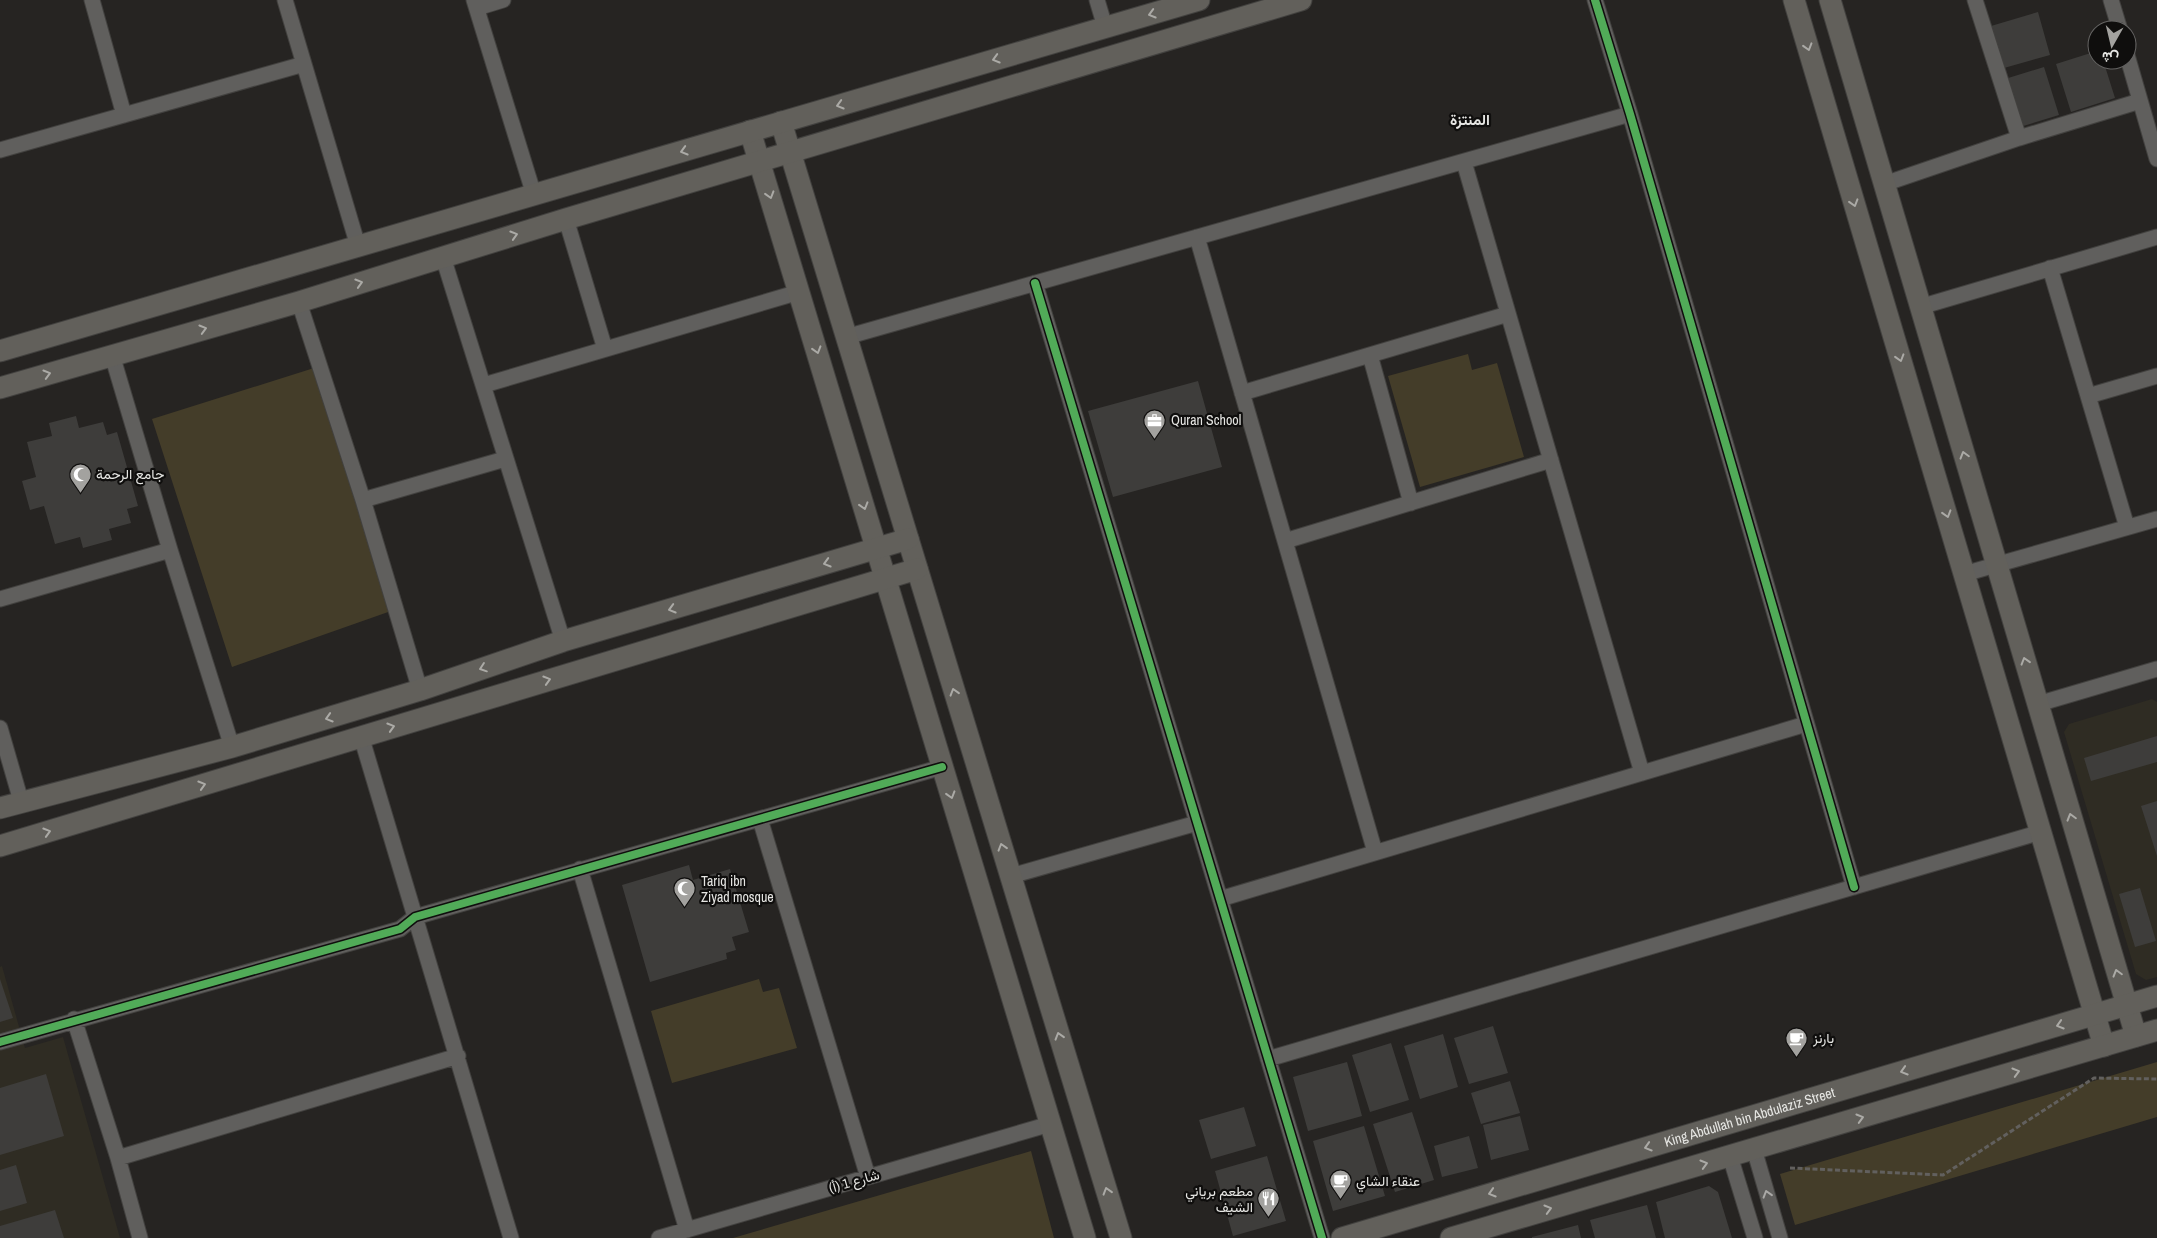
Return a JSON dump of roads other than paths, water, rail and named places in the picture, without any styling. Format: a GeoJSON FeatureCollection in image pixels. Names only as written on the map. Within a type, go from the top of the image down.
{"type":"FeatureCollection","features":[{"type":"Feature","properties":{"kind":"main road"},"geometry":{"type":"LineString","coordinates":[[0,351],[1199,0]]}},
{"type":"Feature","properties":{"kind":"main road"},"geometry":{"type":"LineString","coordinates":[[0,388],[299,302],[566,219],[1301,0]]}},
{"type":"Feature","properties":{"kind":"main road"},"geometry":{"type":"LineString","coordinates":[[1794,0],[2104,1046]]}},
{"type":"Feature","properties":{"kind":"main road"},"geometry":{"type":"LineString","coordinates":[[1830,0],[2136,1036]]}},
{"type":"Feature","properties":{"kind":"main road"},"geometry":{"type":"LineString","coordinates":[[781,122],[1121,1238]]}},
{"type":"Feature","properties":{"kind":"main road"},"geometry":{"type":"LineString","coordinates":[[750,131],[1085,1238]]}},
{"type":"Feature","properties":{"kind":"main road"},"geometry":{"type":"LineString","coordinates":[[0,808],[232,747],[420,690],[563,641],[908,539]]}},
{"type":"Feature","properties":{"kind":"main road"},"geometry":{"type":"LineString","coordinates":[[0,846],[917,569]]}},
{"type":"Feature","properties":{"kind":"main road","name":"King Abdullah bin Abdulaziz Street"},"geometry":{"type":"LineString","coordinates":[[1342,1238],[2157,996]]}},
{"type":"Feature","properties":{"kind":"main road"},"geometry":{"type":"LineString","coordinates":[[1451,1238],[2157,1030]]}},
{"type":"Feature","properties":{"kind":"street"},"geometry":{"type":"LineString","coordinates":[[92,0],[124,115]]}},
{"type":"Feature","properties":{"kind":"street"},"geometry":{"type":"LineString","coordinates":[[285,0],[358,246]]}},
{"type":"Feature","properties":{"kind":"street"},"geometry":{"type":"LineString","coordinates":[[503,0],[476,4],[534,195]]}},
{"type":"Feature","properties":{"kind":"street"},"geometry":{"type":"LineString","coordinates":[[1097,0],[1105,28]]}},
{"type":"Feature","properties":{"kind":"street"},"geometry":{"type":"LineString","coordinates":[[1595,0],[1630,114],[1854,887]]}},
{"type":"Feature","properties":{"kind":"street"},"geometry":{"type":"LineString","coordinates":[[1975,0],[2019,138]]}},
{"type":"Feature","properties":{"kind":"street"},"geometry":{"type":"LineString","coordinates":[[2111,0],[2117,20]]}},
{"type":"Feature","properties":{"kind":"street"},"geometry":{"type":"LineString","coordinates":[[0,150],[304,64]]}},
{"type":"Feature","properties":{"kind":"street"},"geometry":{"type":"LineString","coordinates":[[2131,70],[2157,159]]}},
{"type":"Feature","properties":{"kind":"street"},"geometry":{"type":"LineString","coordinates":[[1884,184],[2019,138],[2140,100]]}},
{"type":"Feature","properties":{"kind":"street"},"geometry":{"type":"LineString","coordinates":[[846,337],[1630,114]]}},
{"type":"Feature","properties":{"kind":"street"},"geometry":{"type":"LineString","coordinates":[[1464,162],[1642,773]]}},
{"type":"Feature","properties":{"kind":"street"},"geometry":{"type":"LineString","coordinates":[[566,219],[605,349]]}},
{"type":"Feature","properties":{"kind":"street"},"geometry":{"type":"LineString","coordinates":[[1197,237],[1375,852]]}},
{"type":"Feature","properties":{"kind":"street"},"geometry":{"type":"LineString","coordinates":[[1920,307],[2157,237]]}},
{"type":"Feature","properties":{"kind":"street"},"geometry":{"type":"LineString","coordinates":[[443,257],[563,641]]}},
{"type":"Feature","properties":{"kind":"street"},"geometry":{"type":"LineString","coordinates":[[2050,268],[2127,527]]}},
{"type":"Feature","properties":{"kind":"street"},"geometry":{"type":"LineString","coordinates":[[1036,283],[1322,1238]]}},
{"type":"Feature","properties":{"kind":"street"},"geometry":{"type":"LineString","coordinates":[[484,384],[799,292]]}},
{"type":"Feature","properties":{"kind":"street"},"geometry":{"type":"LineString","coordinates":[[299,302],[363,500],[420,690]]}},
{"type":"Feature","properties":{"kind":"street"},"geometry":{"type":"LineString","coordinates":[[1242,392],[1508,314]]}},
{"type":"Feature","properties":{"kind":"street"},"geometry":{"type":"LineString","coordinates":[[112,355],[170,550],[232,747]]}},
{"type":"Feature","properties":{"kind":"street"},"geometry":{"type":"LineString","coordinates":[[1370,355],[1411,503]]}},
{"type":"Feature","properties":{"kind":"street"},"geometry":{"type":"LineString","coordinates":[[2088,396],[2157,376]]}},
{"type":"Feature","properties":{"kind":"street"},"geometry":{"type":"LineString","coordinates":[[363,500],[505,459]]}},
{"type":"Feature","properties":{"kind":"street"},"geometry":{"type":"LineString","coordinates":[[1285,541],[1551,460]]}},
{"type":"Feature","properties":{"kind":"street"},"geometry":{"type":"LineString","coordinates":[[1964,574],[2157,519]]}},
{"type":"Feature","properties":{"kind":"street"},"geometry":{"type":"LineString","coordinates":[[0,599],[170,550]]}},
{"type":"Feature","properties":{"kind":"street"},"geometry":{"type":"LineString","coordinates":[[2038,704],[2157,669]]}},
{"type":"Feature","properties":{"kind":"street"},"geometry":{"type":"LineString","coordinates":[[1220,899],[1806,724]]}},
{"type":"Feature","properties":{"kind":"street"},"geometry":{"type":"LineString","coordinates":[[0,728],[21,801]]}},
{"type":"Feature","properties":{"kind":"street"},"geometry":{"type":"LineString","coordinates":[[361,736],[511,1238]]}},
{"type":"Feature","properties":{"kind":"street"},"geometry":{"type":"LineString","coordinates":[[0,1042],[74,1019],[400,929],[416,917],[580,868],[942,767]]}},
{"type":"Feature","properties":{"kind":"street"},"geometry":{"type":"LineString","coordinates":[[760,819],[868,1177]]}},
{"type":"Feature","properties":{"kind":"street"},"geometry":{"type":"LineString","coordinates":[[1010,876],[1197,823]]}},
{"type":"Feature","properties":{"kind":"street"},"geometry":{"type":"LineString","coordinates":[[1268,1059],[2041,832]]}},
{"type":"Feature","properties":{"kind":"street"},"geometry":{"type":"LineString","coordinates":[[580,868],[687,1230]]}},
{"type":"Feature","properties":{"kind":"street"},"geometry":{"type":"LineString","coordinates":[[74,1019],[118,1158],[140,1238]]}},
{"type":"Feature","properties":{"kind":"street"},"geometry":{"type":"LineString","coordinates":[[118,1158],[458,1056]]}},
{"type":"Feature","properties":{"kind":"street","name":"شارع 1 (أ)"},"geometry":{"type":"LineString","coordinates":[[659,1238],[1050,1124]]}},
{"type":"Feature","properties":{"kind":"street"},"geometry":{"type":"LineString","coordinates":[[1754,1149],[1780,1238]]}},
{"type":"Feature","properties":{"kind":"street"},"geometry":{"type":"LineString","coordinates":[[1730,1156],[1755,1238]]}},
{"type":"Feature","properties":{"kind":"place","name":"Quran School"},"geometry":{"type":"Point","coordinates":[1155,439]}},
{"type":"Feature","properties":{"kind":"place","name":"جامع الرحمة"},"geometry":{"type":"Point","coordinates":[80,493]}},
{"type":"Feature","properties":{"kind":"place","name":"Tariq ibn Ziyad mosque"},"geometry":{"type":"Point","coordinates":[685,908]}},
{"type":"Feature","properties":{"kind":"place","name":"بارنز"},"geometry":{"type":"Point","coordinates":[1797,1057]}},
{"type":"Feature","properties":{"kind":"place","name":"عنقاء الشاي"},"geometry":{"type":"Point","coordinates":[1340,1200]}},
{"type":"Feature","properties":{"kind":"place","name":"مطعم برياني الشيف"},"geometry":{"type":"Point","coordinates":[1269,1218]}},
{"type":"Feature","properties":{"kind":"district","name":"المنتزة"},"geometry":{"type":"Point","coordinates":[1470,119]}}]}
